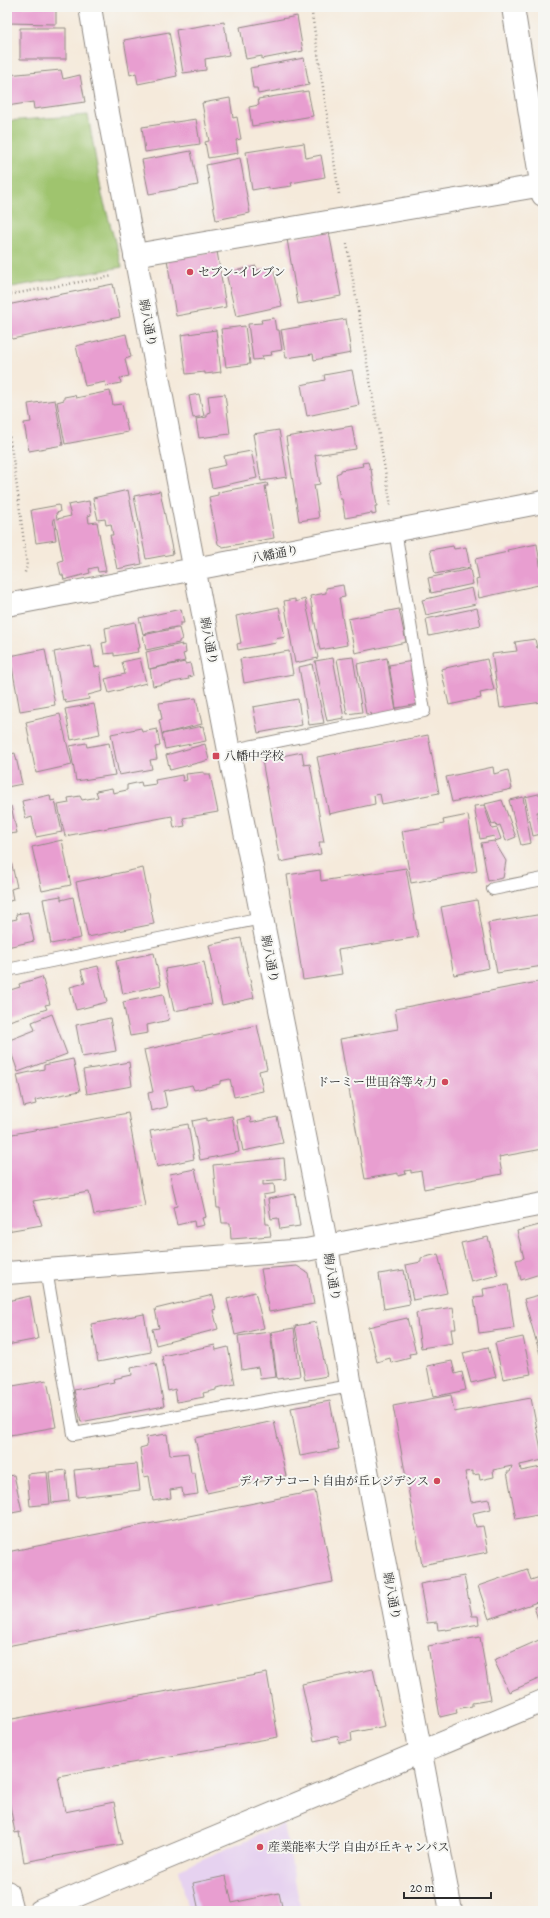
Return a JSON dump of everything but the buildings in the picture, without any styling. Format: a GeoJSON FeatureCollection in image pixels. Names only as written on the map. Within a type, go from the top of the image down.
{"type":"FeatureCollection","features":[{"type":"Feature","properties":{"kind":"street","name":"駒八通り"},"geometry":{"type":"LineString","coordinates":[[90,7],[229,751],[327,1247],[351,1386],[451,1911]]}},
{"type":"Feature","properties":{"kind":"street"},"geometry":{"type":"LineString","coordinates":[[137,263],[342,219],[542,189],[513,7]]}},
{"type":"Feature","properties":{"kind":"street","name":"八幡通り"},"geometry":{"type":"LineString","coordinates":[[12,604],[196,570],[543,502]]}},
{"type":"Feature","properties":{"kind":"street"},"geometry":{"type":"LineString","coordinates":[[7,1273],[285,1252],[327,1247],[543,1204]]}},
{"type":"Feature","properties":{"kind":"street"},"geometry":{"type":"LineString","coordinates":[[40,1911],[543,1701]]}},
{"type":"Feature","properties":{"kind":"street"},"geometry":{"type":"LineString","coordinates":[[7,1892],[12,1911]]}},
{"type":"Feature","properties":{"kind":"lane"},"geometry":{"type":"LineString","coordinates":[[229,751],[424,711],[396,530]]}},
{"type":"Feature","properties":{"kind":"lane"},"geometry":{"type":"LineString","coordinates":[[494,889],[543,879]]}},
{"type":"Feature","properties":{"kind":"lane"},"geometry":{"type":"LineString","coordinates":[[7,970],[262,918]]}},
{"type":"Feature","properties":{"kind":"lane"},"geometry":{"type":"LineString","coordinates":[[46,1270],[74,1434],[351,1386]]}},
{"type":"Feature","properties":{"kind":"path"},"geometry":{"type":"LineString","coordinates":[[312,7],[342,219],[396,530]]}},
{"type":"Feature","properties":{"kind":"path"},"geometry":{"type":"LineString","coordinates":[[7,294],[137,263]]}},
{"type":"Feature","properties":{"kind":"path"},"geometry":{"type":"LineString","coordinates":[[7,421],[16,472],[27,566],[12,604]]}},
{"type":"Feature","properties":{"kind":"shaded area","name":"産業能率大学 自由が丘キャンパス"},"geometry":{"type":"Polygon","coordinates":[[[284,1824],[301,1911],[188,1911],[179,1869],[284,1824]]]}},
{"type":"Feature","properties":{"kind":"green space"},"geometry":{"type":"Polygon","coordinates":[[[88,115],[102,195],[122,267],[7,288],[7,121],[88,115]]]}},
{"type":"Feature","properties":{"kind":"place","name":"セブン-イレブン"},"geometry":{"type":"Point","coordinates":[190,272]}},
{"type":"Feature","properties":{"kind":"place","name":"八幡中学校"},"geometry":{"type":"Point","coordinates":[216,756]}},
{"type":"Feature","properties":{"kind":"place","name":"ドーミー世田谷等々力"},"geometry":{"type":"Point","coordinates":[445,1082]}},
{"type":"Feature","properties":{"kind":"place","name":"ディアナコート自由が丘レジデンス"},"geometry":{"type":"Point","coordinates":[437,1481]}},
{"type":"Feature","properties":{"kind":"place","name":"産業能率大学 自由が丘キャンパス"},"geometry":{"type":"Point","coordinates":[260,1847]}}]}
